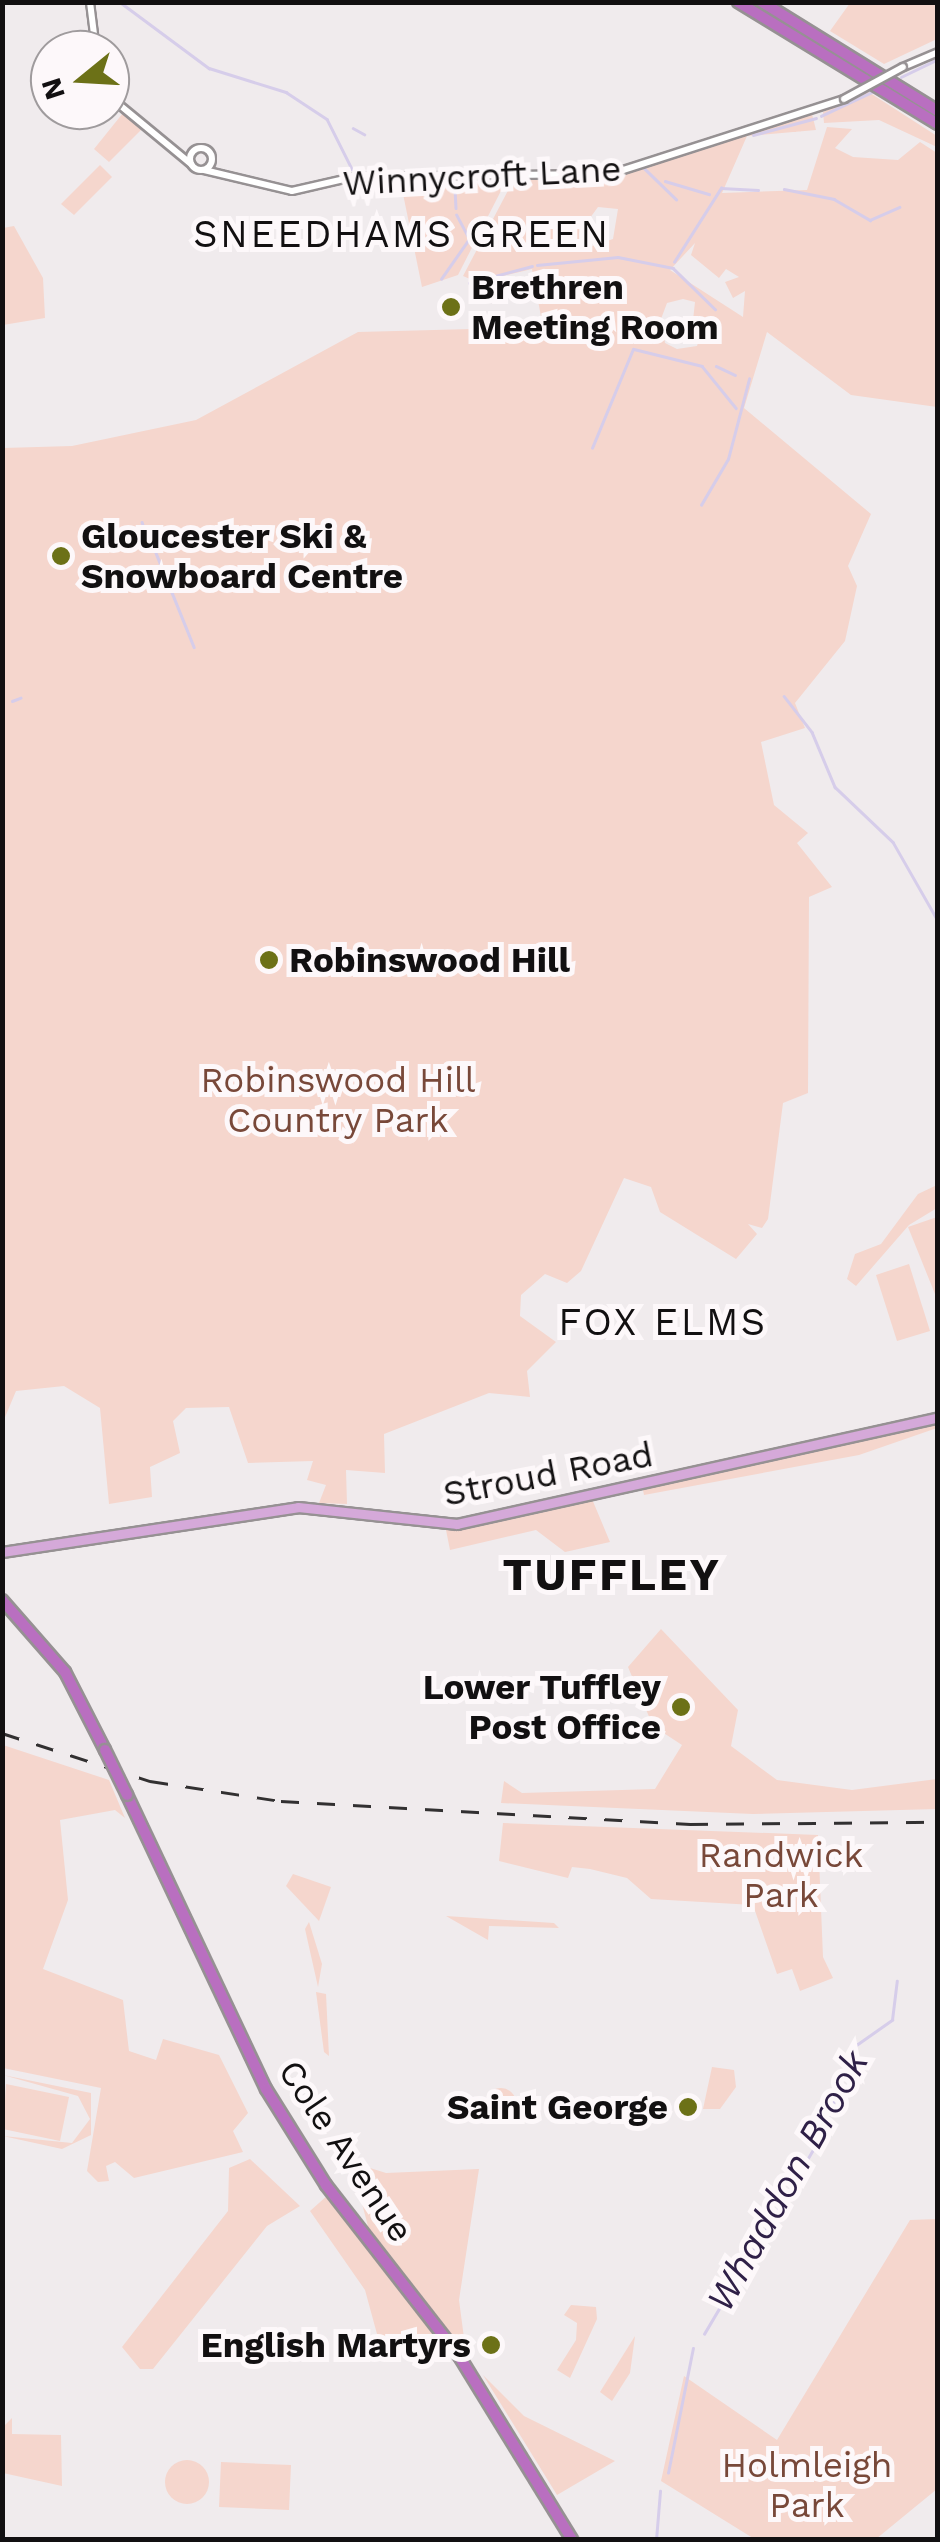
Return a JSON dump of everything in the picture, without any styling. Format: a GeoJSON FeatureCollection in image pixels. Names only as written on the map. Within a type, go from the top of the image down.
{"type":"FeatureCollection","features":[{"type":"Feature","properties":{"kind":"highway"},"geometry":{"type":"LineString","coordinates":[[738,2],[938,124]]}},
{"type":"Feature","properties":{"kind":"highway"},"geometry":{"type":"LineString","coordinates":[[762,2],[938,111]]}},
{"type":"Feature","properties":{"kind":"highway","name":"Cole Avenue"},"geometry":{"type":"LineString","coordinates":[[2,1600],[64,1672],[266,2089],[326,2185],[460,2356],[572,2540]]}},
{"type":"Feature","properties":{"kind":"main road","name":"Stroud Road"},"geometry":{"type":"LineString","coordinates":[[3,1552],[298,1507],[458,1524],[919,1421],[938,1413]]}},
{"type":"Feature","properties":{"kind":"street"},"geometry":{"type":"LineString","coordinates":[[90,2],[94,30]]}},
{"type":"Feature","properties":{"kind":"street","name":"Winnycroft Lane"},"geometry":{"type":"LineString","coordinates":[[191,159],[204,170],[292,191],[353,177],[611,174],[844,99],[903,66],[938,52]]}},
{"type":"Feature","properties":{"kind":"street"},"geometry":{"type":"LineString","coordinates":[[130,115],[170,150],[191,159],[204,148],[223,174]]}},
{"type":"Feature","properties":{"kind":"street"},"geometry":{"type":"LineString","coordinates":[[204,170],[212,162]]}},
{"type":"Feature","properties":{"kind":"green space"},"geometry":{"type":"Polygon","coordinates":[[[850,3],[937,3],[937,39],[884,64],[830,31],[850,3]]]}},
{"type":"Feature","properties":{"kind":"green space"},"geometry":{"type":"Polygon","coordinates":[[[867,91],[937,136],[937,147],[879,120],[824,123],[823,112],[867,91]]]}},
{"type":"Feature","properties":{"kind":"green space","name":"Robinswood Hill Country Park"},"geometry":{"type":"Polygon","coordinates":[[[812,114],[816,130],[747,136],[722,193],[807,190],[827,127],[852,129],[835,148],[853,157],[898,160],[920,142],[937,153],[937,407],[851,395],[767,332],[744,408],[871,514],[848,566],[857,586],[845,641],[795,703],[805,728],[761,742],[774,805],[808,833],[797,843],[832,887],[809,897],[808,1093],[783,1103],[768,1219],[762,1228],[748,1224],[757,1234],[736,1259],[660,1212],[651,1187],[624,1178],[581,1271],[567,1283],[545,1274],[521,1295],[520,1316],[556,1342],[527,1371],[530,1397],[489,1393],[384,1434],[385,1473],[346,1470],[347,1504],[319,1503],[326,1485],[307,1480],[313,1461],[248,1463],[229,1407],[186,1408],[173,1421],[180,1453],[150,1467],[152,1497],[109,1504],[100,1408],[64,1386],[16,1391],[3,1422],[3,448],[72,446],[196,420],[358,332],[543,327],[532,269],[477,282],[463,276],[513,181],[614,175],[812,114]],[[598,207],[579,233],[580,250],[613,239],[618,209],[598,207]],[[695,243],[670,270],[743,317],[745,291],[733,298],[725,282],[739,277],[726,269],[719,278],[691,255],[695,243]],[[683,299],[667,303],[661,319],[665,343],[677,349],[697,346],[704,324],[693,320],[695,302],[683,299]]]}},
{"type":"Feature","properties":{"kind":"green space"},"geometry":{"type":"Polygon","coordinates":[[[130,120],[141,130],[109,162],[94,149],[109,130],[130,130],[130,120]]]}},
{"type":"Feature","properties":{"kind":"green space"},"geometry":{"type":"Polygon","coordinates":[[[100,165],[112,177],[74,215],[61,204],[100,165]]]}},
{"type":"Feature","properties":{"kind":"green space","name":"SNEEDHAMS GREEN"},"geometry":{"type":"Polygon","coordinates":[[[505,183],[458,275],[422,287],[401,184],[505,183]]]}},
{"type":"Feature","properties":{"kind":"green space"},"geometry":{"type":"Polygon","coordinates":[[[14,226],[43,278],[45,318],[3,325],[3,228],[14,226]]]}},
{"type":"Feature","properties":{"kind":"green space"},"geometry":{"type":"Polygon","coordinates":[[[937,1185],[937,1208],[909,1225],[856,1286],[847,1279],[855,1254],[881,1244],[918,1194],[937,1185]]]}},
{"type":"Feature","properties":{"kind":"green space"},"geometry":{"type":"Polygon","coordinates":[[[938,1217],[937,1299],[908,1227],[938,1217]]]}},
{"type":"Feature","properties":{"kind":"green space"},"geometry":{"type":"Polygon","coordinates":[[[909,1264],[930,1331],[897,1341],[876,1275],[909,1264]]]}},
{"type":"Feature","properties":{"kind":"green space"},"geometry":{"type":"Polygon","coordinates":[[[937,1417],[937,1428],[859,1455],[644,1495],[642,1485],[937,1417]]]}},
{"type":"Feature","properties":{"kind":"green space"},"geometry":{"type":"Polygon","coordinates":[[[592,1499],[610,1542],[565,1552],[536,1530],[450,1550],[446,1530],[592,1499]]]}},
{"type":"Feature","properties":{"kind":"green space"},"geometry":{"type":"Polygon","coordinates":[[[661,1629],[738,1710],[731,1746],[777,1780],[852,1790],[937,1779],[937,1809],[753,1814],[501,1803],[504,1781],[522,1793],[655,1789],[682,1745],[653,1726],[628,1667],[661,1629]]]}},
{"type":"Feature","properties":{"kind":"green space"},"geometry":{"type":"Polygon","coordinates":[[[3,1745],[109,1780],[125,1818],[115,1810],[60,1820],[68,1900],[43,1969],[123,2000],[129,2051],[156,2060],[163,2039],[219,2055],[248,2113],[233,2131],[243,2152],[134,2178],[115,2162],[106,2166],[109,2181],[98,2182],[87,2171],[101,2088],[3,2068],[3,1745]]]}},
{"type":"Feature","properties":{"kind":"green space","name":"Randwick Park"},"geometry":{"type":"Polygon","coordinates":[[[503,1823],[818,1835],[823,1957],[833,1978],[800,1991],[792,1969],[777,1974],[753,1905],[651,1899],[627,1878],[572,1867],[568,1878],[499,1861],[503,1823]]]}},
{"type":"Feature","properties":{"kind":"green space"},"geometry":{"type":"Polygon","coordinates":[[[293,1874],[331,1887],[319,1921],[286,1886],[293,1874]]]}},
{"type":"Feature","properties":{"kind":"green space"},"geometry":{"type":"Polygon","coordinates":[[[446,1916],[554,1923],[559,1928],[489,1926],[488,1940],[446,1916]]]}},
{"type":"Feature","properties":{"kind":"green space"},"geometry":{"type":"Polygon","coordinates":[[[309,1922],[322,1964],[318,1987],[305,1929],[309,1922]]]}},
{"type":"Feature","properties":{"kind":"green space"},"geometry":{"type":"Polygon","coordinates":[[[316,1992],[326,1994],[329,2056],[324,2052],[316,1992]]]}},
{"type":"Feature","properties":{"kind":"green space"},"geometry":{"type":"Polygon","coordinates":[[[712,2067],[734,2070],[736,2087],[720,2109],[703,2109],[712,2067]]]}},
{"type":"Feature","properties":{"kind":"green space"},"geometry":{"type":"Polygon","coordinates":[[[3,2075],[91,2093],[91,2135],[62,2149],[3,2136],[72,2143],[90,2119],[78,2096],[3,2075]]]}},
{"type":"Feature","properties":{"kind":"green space"},"geometry":{"type":"Polygon","coordinates":[[[6,2084],[69,2097],[60,2141],[3,2129],[6,2084]]]}},
{"type":"Feature","properties":{"kind":"green space"},"geometry":{"type":"Polygon","coordinates":[[[501,2088],[512,2092],[516,2103],[512,2114],[501,2118],[490,2114],[486,2103],[490,2092],[501,2088]]]}},
{"type":"Feature","properties":{"kind":"green space"},"geometry":{"type":"Polygon","coordinates":[[[250,2159],[300,2206],[267,2226],[153,2369],[140,2369],[122,2347],[228,2211],[229,2168],[250,2159]]]}},
{"type":"Feature","properties":{"kind":"green space"},"geometry":{"type":"Polygon","coordinates":[[[351,2162],[386,2173],[479,2169],[459,2300],[466,2353],[369,2230],[351,2162]]]}},
{"type":"Feature","properties":{"kind":"green space"},"geometry":{"type":"Polygon","coordinates":[[[328,2195],[469,2377],[435,2339],[380,2345],[365,2290],[310,2211],[328,2195]]]}},
{"type":"Feature","properties":{"kind":"green space","name":"Holmleigh Park"},"geometry":{"type":"Polygon","coordinates":[[[937,2219],[937,2489],[876,2539],[756,2540],[661,2481],[684,2376],[777,2440],[910,2220],[937,2219]]]}},
{"type":"Feature","properties":{"kind":"green space"},"geometry":{"type":"Polygon","coordinates":[[[571,2305],[596,2307],[597,2319],[570,2378],[557,2370],[576,2340],[577,2323],[564,2315],[571,2305]]]}},
{"type":"Feature","properties":{"kind":"green space"},"geometry":{"type":"Polygon","coordinates":[[[635,2336],[630,2373],[612,2401],[600,2392],[635,2336]]]}},
{"type":"Feature","properties":{"kind":"green space"},"geometry":{"type":"Polygon","coordinates":[[[483,2375],[524,2416],[615,2461],[557,2495],[483,2375]]]}},
{"type":"Feature","properties":{"kind":"green space"},"geometry":{"type":"Polygon","coordinates":[[[12,2418],[12,2434],[61,2435],[62,2486],[3,2473],[3,2427],[12,2418]]]}},
{"type":"Feature","properties":{"kind":"green space"},"geometry":{"type":"Polygon","coordinates":[[[187,2460],[202,2467],[209,2482],[202,2497],[187,2504],[172,2497],[165,2482],[172,2467],[187,2460]]]}},
{"type":"Feature","properties":{"kind":"green space"},"geometry":{"type":"Polygon","coordinates":[[[221,2462],[291,2465],[289,2510],[219,2507],[221,2462]]]}},
{"type":"Feature","properties":{"kind":"waterway"},"geometry":{"type":"LineString","coordinates":[[120,2],[209,68],[286,92],[327,119],[352,169]]}},
{"type":"Feature","properties":{"kind":"waterway"},"geometry":{"type":"LineString","coordinates":[[901,77],[938,59]]}},
{"type":"Feature","properties":{"kind":"waterway"},"geometry":{"type":"LineString","coordinates":[[821,116],[872,92]]}},
{"type":"Feature","properties":{"kind":"waterway"},"geometry":{"type":"LineString","coordinates":[[753,135],[816,118]]}},
{"type":"Feature","properties":{"kind":"waterway"},"geometry":{"type":"LineString","coordinates":[[353,128],[364,134]]}},
{"type":"Feature","properties":{"kind":"waterway"},"geometry":{"type":"LineString","coordinates":[[627,165],[719,136]]}},
{"type":"Feature","properties":{"kind":"waterway"},"geometry":{"type":"LineString","coordinates":[[644,168],[676,199]]}},
{"type":"Feature","properties":{"kind":"waterway"},"geometry":{"type":"LineString","coordinates":[[476,173],[615,169]]}},
{"type":"Feature","properties":{"kind":"waterway"},"geometry":{"type":"LineString","coordinates":[[665,181],[709,194]]}},
{"type":"Feature","properties":{"kind":"waterway"},"geometry":{"type":"LineString","coordinates":[[674,262],[721,188],[758,190]]}},
{"type":"Feature","properties":{"kind":"waterway"},"geometry":{"type":"LineString","coordinates":[[455,189],[456,208]]}},
{"type":"Feature","properties":{"kind":"waterway"},"geometry":{"type":"LineString","coordinates":[[784,189],[834,199],[870,220],[899,207]]}},
{"type":"Feature","properties":{"kind":"waterway"},"geometry":{"type":"LineString","coordinates":[[441,279],[469,239],[456,215]]}},
{"type":"Feature","properties":{"kind":"waterway"},"geometry":{"type":"LineString","coordinates":[[537,265],[618,257],[673,268],[715,309]]}},
{"type":"Feature","properties":{"kind":"waterway"},"geometry":{"type":"LineString","coordinates":[[469,283],[532,266]]}},
{"type":"Feature","properties":{"kind":"waterway"},"geometry":{"type":"LineString","coordinates":[[592,448],[633,349]]}},
{"type":"Feature","properties":{"kind":"waterway"},"geometry":{"type":"LineString","coordinates":[[634,349],[702,366],[736,408]]}},
{"type":"Feature","properties":{"kind":"waterway"},"geometry":{"type":"LineString","coordinates":[[716,366],[735,375]]}},
{"type":"Feature","properties":{"kind":"waterway"},"geometry":{"type":"LineString","coordinates":[[701,505],[728,459],[749,379]]}},
{"type":"Feature","properties":{"kind":"waterway"},"geometry":{"type":"LineString","coordinates":[[142,522],[144,528]]}},
{"type":"Feature","properties":{"kind":"waterway"},"geometry":{"type":"LineString","coordinates":[[148,533],[194,647]]}},
{"type":"Feature","properties":{"kind":"waterway"},"geometry":{"type":"LineString","coordinates":[[151,537],[181,545]]}},
{"type":"Feature","properties":{"kind":"waterway"},"geometry":{"type":"LineString","coordinates":[[784,696],[812,732],[835,787],[893,842],[938,921]]}},
{"type":"Feature","properties":{"kind":"waterway"},"geometry":{"type":"LineString","coordinates":[[12,701],[20,698]]}},
{"type":"Feature","properties":{"kind":"waterway","name":"Whaddon Brook"},"geometry":{"type":"LineString","coordinates":[[704,2334],[823,2133],[852,2048],[892,2020],[897,1981]]}},
{"type":"Feature","properties":{"kind":"waterway","name":"Whaddon Brook"},"geometry":{"type":"LineString","coordinates":[[668,2473],[693,2348]]}},
{"type":"Feature","properties":{"kind":"waterway","name":"Whaddon Brook"},"geometry":{"type":"LineString","coordinates":[[656,2540],[660,2491]]}},
{"type":"Feature","properties":{"kind":"railway"},"geometry":{"type":"LineString","coordinates":[[2,1733],[150,1781],[281,1801],[690,1824],[938,1822]]}},
{"type":"Feature","properties":{"kind":"place","name":"Brethren Meeting Room"},"geometry":{"type":"Point","coordinates":[451,307]}},
{"type":"Feature","properties":{"kind":"place","name":"Gloucester Ski & Snowboard Centre"},"geometry":{"type":"Point","coordinates":[61,556]}},
{"type":"Feature","properties":{"kind":"place","name":"Robinswood Hill"},"geometry":{"type":"Point","coordinates":[269,960]}},
{"type":"Feature","properties":{"kind":"place","name":"Lower Tuffley Post Office"},"geometry":{"type":"Point","coordinates":[681,1707]}},
{"type":"Feature","properties":{"kind":"place","name":"Saint George"},"geometry":{"type":"Point","coordinates":[688,2107]}},
{"type":"Feature","properties":{"kind":"place","name":"English Martyrs"},"geometry":{"type":"Point","coordinates":[491,2345]}},
{"type":"Feature","properties":{"kind":"district","name":"SNEEDHAMS GREEN"},"geometry":{"type":"Point","coordinates":[402,235]}},
{"type":"Feature","properties":{"kind":"district","name":"FOX ELMS"},"geometry":{"type":"Point","coordinates":[663,1323]}},
{"type":"Feature","properties":{"kind":"district","name":"TUFFLEY"},"geometry":{"type":"Point","coordinates":[612,1575]}}]}
